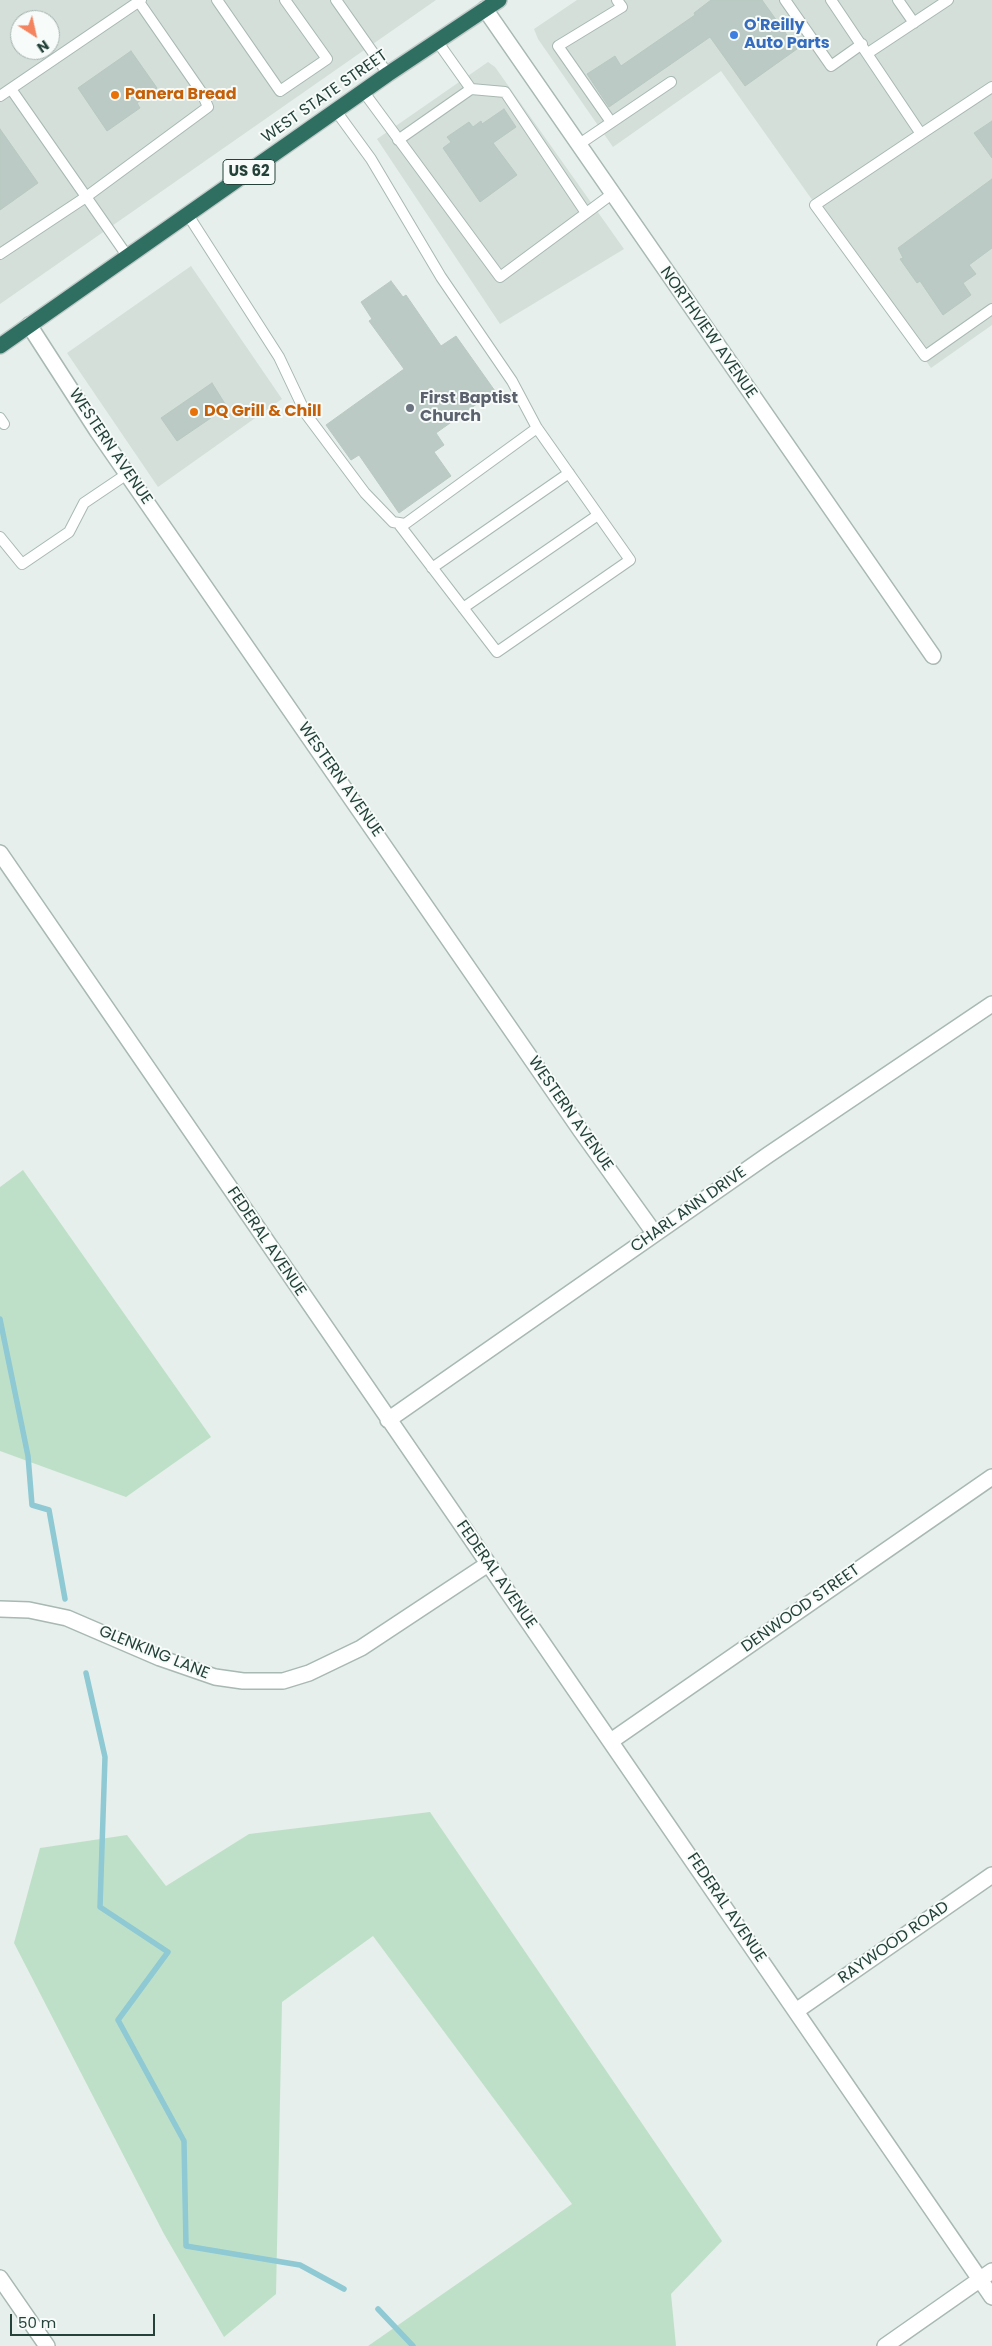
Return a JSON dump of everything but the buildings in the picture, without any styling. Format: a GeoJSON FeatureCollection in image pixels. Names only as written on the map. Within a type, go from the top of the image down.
{"type":"FeatureCollection","features":[{"type":"Feature","properties":{"kind":"highway","name":"WEST STATE STREET"},"geometry":{"type":"LineString","coordinates":[[0,346],[363,91],[499,0]]}},
{"type":"Feature","properties":{"kind":"street","name":"NORTHVIEW AVENUE"},"geometry":{"type":"LineString","coordinates":[[485,10],[933,656]]}},
{"type":"Feature","properties":{"kind":"street","name":"WESTERN AVENUE"},"geometry":{"type":"LineString","coordinates":[[28,325],[127,474],[576,1123],[655,1234]]}},
{"type":"Feature","properties":{"kind":"street","name":"FEDERAL AVENUE"},"geometry":{"type":"LineString","coordinates":[[0,853],[796,2011],[986,2275],[992,2297]]}},
{"type":"Feature","properties":{"kind":"street","name":"CHARL ANN DRIVE"},"geometry":{"type":"LineString","coordinates":[[388,1420],[655,1234],[992,1004]]}},
{"type":"Feature","properties":{"kind":"street","name":"DENWOOD STREET"},"geometry":{"type":"LineString","coordinates":[[611,1741],[992,1477]]}},
{"type":"Feature","properties":{"kind":"street","name":"GLENKING LANE"},"geometry":{"type":"LineString","coordinates":[[0,1609],[28,1610],[67,1618],[169,1662],[215,1677],[242,1681],[283,1681],[310,1673],[361,1648],[488,1564]]}},
{"type":"Feature","properties":{"kind":"street","name":"RAYWOOD ROAD"},"geometry":{"type":"LineString","coordinates":[[796,2011],[992,1875]]}},
{"type":"Feature","properties":{"kind":"street"},"geometry":{"type":"LineString","coordinates":[[885,2346],[986,2275]]}},
{"type":"Feature","properties":{"kind":"street"},"geometry":{"type":"LineString","coordinates":[[0,2278],[47,2346]]}},
{"type":"Feature","properties":{"kind":"lane"},"geometry":{"type":"LineString","coordinates":[[217,0],[280,91],[327,59],[285,0]]}},
{"type":"Feature","properties":{"kind":"lane"},"geometry":{"type":"LineString","coordinates":[[336,0],[388,74]]}},
{"type":"Feature","properties":{"kind":"lane"},"geometry":{"type":"LineString","coordinates":[[611,122],[558,46],[622,7],[616,0]]}},
{"type":"Feature","properties":{"kind":"lane"},"geometry":{"type":"LineString","coordinates":[[785,0],[830,66],[862,44]]}},
{"type":"Feature","properties":{"kind":"lane"},"geometry":{"type":"LineString","coordinates":[[831,0],[921,134]]}},
{"type":"Feature","properties":{"kind":"lane"},"geometry":{"type":"LineString","coordinates":[[898,0],[914,23]]}},
{"type":"Feature","properties":{"kind":"lane"},"geometry":{"type":"LineString","coordinates":[[868,54],[948,0]]}},
{"type":"Feature","properties":{"kind":"lane"},"geometry":{"type":"LineString","coordinates":[[0,96],[140,1],[202,93],[208,107],[86,197],[0,254]]}},
{"type":"Feature","properties":{"kind":"lane"},"geometry":{"type":"LineString","coordinates":[[438,41],[471,89]]}},
{"type":"Feature","properties":{"kind":"lane"},"geometry":{"type":"LineString","coordinates":[[578,145],[671,82]]}},
{"type":"Feature","properties":{"kind":"lane"},"geometry":{"type":"LineString","coordinates":[[992,87],[815,205],[925,356],[992,309]]}},
{"type":"Feature","properties":{"kind":"lane"},"geometry":{"type":"LineString","coordinates":[[10,89],[128,257]]}},
{"type":"Feature","properties":{"kind":"lane"},"geometry":{"type":"LineString","coordinates":[[398,140],[471,89],[505,92],[586,213]]}},
{"type":"Feature","properties":{"kind":"lane"},"geometry":{"type":"LineString","coordinates":[[363,91],[500,277],[612,194]]}},
{"type":"Feature","properties":{"kind":"lane"},"geometry":{"type":"LineString","coordinates":[[336,111],[371,159],[441,277],[512,381],[537,428],[630,560],[497,652],[432,568],[402,523]]}},
{"type":"Feature","properties":{"kind":"lane"},"geometry":{"type":"LineString","coordinates":[[188,214],[279,356],[306,414],[365,493],[393,522],[402,523],[537,428]]}},
{"type":"Feature","properties":{"kind":"lane"},"geometry":{"type":"LineString","coordinates":[[432,568],[569,473]]}},
{"type":"Feature","properties":{"kind":"lane"},"geometry":{"type":"LineString","coordinates":[[0,537],[22,564],[69,532],[84,502],[127,474]]}},
{"type":"Feature","properties":{"kind":"lane"},"geometry":{"type":"LineString","coordinates":[[463,608],[598,515]]}},
{"type":"Feature","properties":{"kind":"shaded area"},"geometry":{"type":"Polygon","coordinates":[[[0,0],[436,0],[0,304],[0,0]]]}},
{"type":"Feature","properties":{"kind":"shaded area"},"geometry":{"type":"Polygon","coordinates":[[[577,0],[992,0],[992,325],[931,368],[721,71],[613,147],[538,39],[534,29],[577,0]]]}},
{"type":"Feature","properties":{"kind":"shaded area"},"geometry":{"type":"Polygon","coordinates":[[[488,62],[495,67],[624,249],[500,324],[377,139],[488,62]]]}},
{"type":"Feature","properties":{"kind":"shaded area"},"geometry":{"type":"Polygon","coordinates":[[[191,266],[282,399],[158,487],[67,353],[191,266]]]}},
{"type":"Feature","properties":{"kind":"green space"},"geometry":{"type":"Polygon","coordinates":[[[23,1170],[211,1437],[126,1497],[0,1451],[0,1187],[23,1170]]]}},
{"type":"Feature","properties":{"kind":"green space"},"geometry":{"type":"Polygon","coordinates":[[[430,1812],[722,2241],[671,2294],[676,2346],[368,2346],[572,2204],[373,1936],[282,2002],[276,2294],[224,2337],[164,2234],[14,1943],[40,1848],[127,1835],[166,1886],[249,1834],[430,1812]]]}},
{"type":"Feature","properties":{"kind":"waterway"},"geometry":{"type":"LineString","coordinates":[[0,1319],[28,1456],[32,1505],[49,1510],[65,1599]]}},
{"type":"Feature","properties":{"kind":"waterway"},"geometry":{"type":"LineString","coordinates":[[86,1673],[105,1757],[100,1907],[168,1952],[118,2020],[184,2141],[186,2246],[300,2265],[344,2289]]}},
{"type":"Feature","properties":{"kind":"waterway"},"geometry":{"type":"LineString","coordinates":[[378,2309],[413,2346]]}},
{"type":"Feature","properties":{"kind":"place","name":"O'Reilly Auto Parts"},"geometry":{"type":"Point","coordinates":[734,35]}},
{"type":"Feature","properties":{"kind":"place","name":"Panera Bread"},"geometry":{"type":"Point","coordinates":[115,95]}},
{"type":"Feature","properties":{"kind":"place","name":"First Baptist Church"},"geometry":{"type":"Point","coordinates":[410,408]}},
{"type":"Feature","properties":{"kind":"place","name":"DQ Grill & Chill"},"geometry":{"type":"Point","coordinates":[194,412]}}]}
